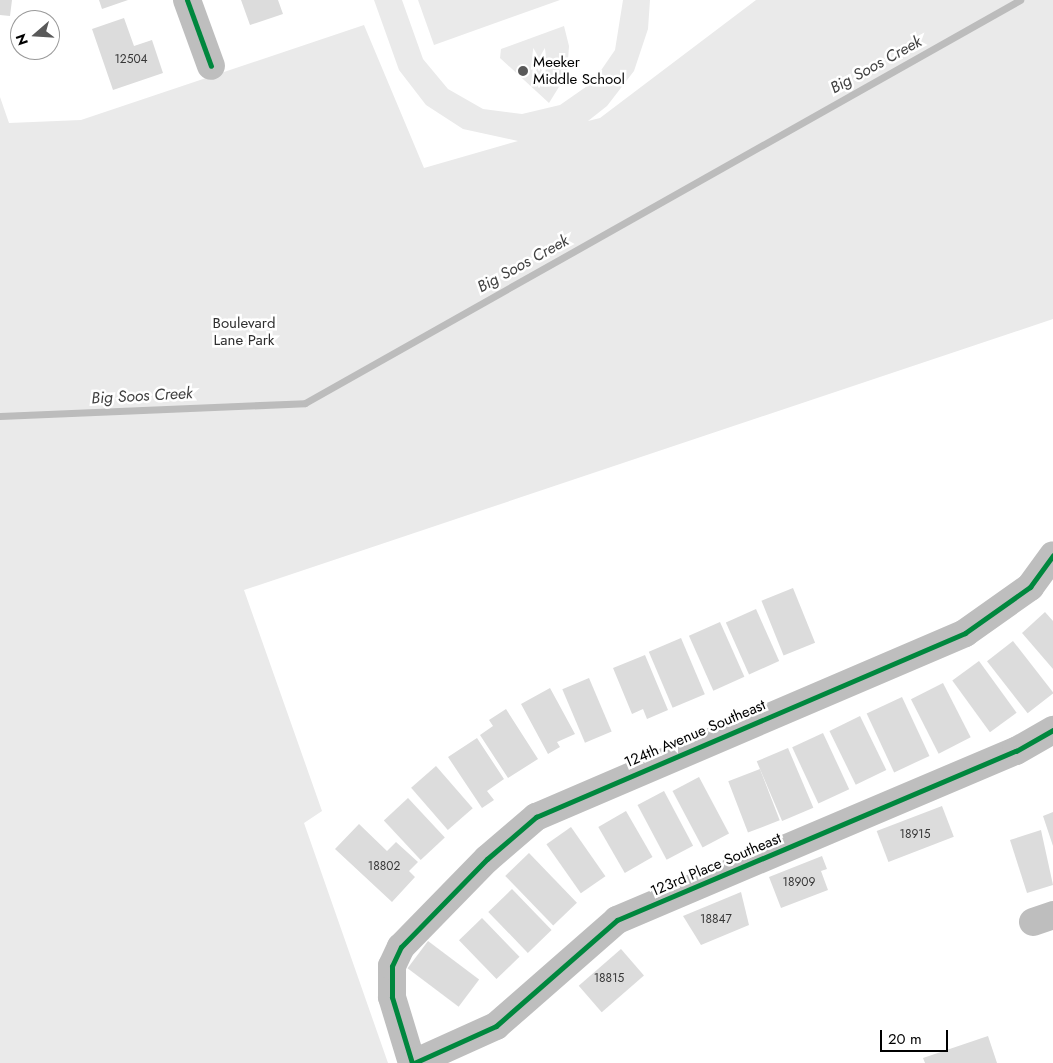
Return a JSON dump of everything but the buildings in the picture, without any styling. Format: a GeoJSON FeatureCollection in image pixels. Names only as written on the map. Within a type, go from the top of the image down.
{"type":"FeatureCollection","features":[{"type":"Feature","properties":{"kind":"street"},"geometry":{"type":"LineString","coordinates":[[186,0],[211,66]]}},
{"type":"Feature","properties":{"kind":"street","name":"124th Avenue Southeast"},"geometry":{"type":"LineString","coordinates":[[413,1063],[395,1017],[391,986],[401,947],[487,859],[536,817],[965,633],[1030,587],[1053,555]]}},
{"type":"Feature","properties":{"kind":"street","name":"123rd Place Southeast"},"geometry":{"type":"LineString","coordinates":[[413,1063],[496,1026],[617,920],[1016,751],[1053,730]]}},
{"type":"Feature","properties":{"kind":"green space","name":"Boulevard Lane Park"},"geometry":{"type":"Polygon","coordinates":[[[374,0],[402,0],[423,59],[448,89],[483,109],[522,114],[560,105],[593,82],[615,50],[623,0],[650,0],[648,29],[634,71],[607,106],[588,121],[600,118],[756,0],[1053,0],[1053,319],[244,590],[322,811],[304,823],[388,1063],[0,1063],[0,97],[9,123],[81,120],[364,25],[424,168],[518,141],[463,129],[426,105],[399,70],[374,0]]]}},
{"type":"Feature","properties":{"kind":"green space"},"geometry":{"type":"Polygon","coordinates":[[[418,0],[560,0],[434,45],[418,0]]]}},
{"type":"Feature","properties":{"kind":"green space"},"geometry":{"type":"Polygon","coordinates":[[[564,26],[569,46],[567,74],[549,103],[500,58],[501,49],[564,26]]]}},
{"type":"Feature","properties":{"kind":"waterway","name":"Big Soos Creek"},"geometry":{"type":"LineString","coordinates":[[0,416],[305,403],[1020,0]]}},
{"type":"Feature","properties":{"kind":"cycle path"},"geometry":{"type":"LineString","coordinates":[[187,0],[211,66]]}},
{"type":"Feature","properties":{"kind":"cycle path"},"geometry":{"type":"LineString","coordinates":[[412,1063],[392,997],[392,966],[401,947],[487,859],[536,817],[965,633],[1030,587],[1053,555]]}},
{"type":"Feature","properties":{"kind":"cycle path"},"geometry":{"type":"LineString","coordinates":[[414,1063],[496,1026],[617,920],[1016,751],[1053,730]]}},
{"type":"Feature","properties":{"kind":"place","name":"Meeker Middle School"},"geometry":{"type":"Point","coordinates":[523,71]}}]}
